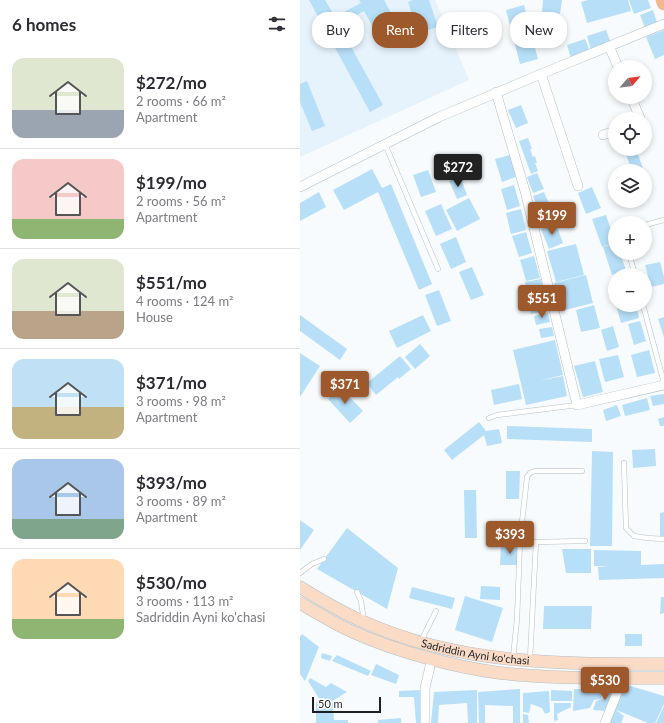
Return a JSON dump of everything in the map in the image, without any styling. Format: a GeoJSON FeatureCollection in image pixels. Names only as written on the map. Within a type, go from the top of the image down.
{"type":"FeatureCollection","features":[{"type":"Feature","properties":{"kind":"main road","name":"Sadriddin Ayni ko'chasi"},"geometry":{"type":"LineString","coordinates":[[300,587],[338,610],[390,633],[475,655],[530,661],[664,664]]}},
{"type":"Feature","properties":{"kind":"main road","name":"Sadriddin Ayni ko'chasi"},"geometry":{"type":"LineString","coordinates":[[300,603],[327,619],[382,643],[470,668],[500,673],[554,676],[664,678]]}},
{"type":"Feature","properties":{"kind":"street"},"geometry":{"type":"LineString","coordinates":[[300,187],[439,117],[496,92],[664,24]]}},
{"type":"Feature","properties":{"kind":"street"},"geometry":{"type":"LineString","coordinates":[[609,46],[615,60]]}},
{"type":"Feature","properties":{"kind":"street"},"geometry":{"type":"LineString","coordinates":[[541,74],[578,186]]}},
{"type":"Feature","properties":{"kind":"street"},"geometry":{"type":"LineString","coordinates":[[496,92],[525,191],[577,404],[664,384]]}},
{"type":"Feature","properties":{"kind":"street"},"geometry":{"type":"LineString","coordinates":[[603,135],[608,133]]}},
{"type":"Feature","properties":{"kind":"street"},"geometry":{"type":"LineString","coordinates":[[425,723],[425,688],[432,658]]}},
{"type":"Feature","properties":{"kind":"street"},"geometry":{"type":"LineString","coordinates":[[605,723],[623,678]]}},
{"type":"Feature","properties":{"kind":"lane"},"geometry":{"type":"LineString","coordinates":[[385,144],[438,269]]}},
{"type":"Feature","properties":{"kind":"lane"},"geometry":{"type":"LineString","coordinates":[[652,223],[664,220]]}},
{"type":"Feature","properties":{"kind":"lane"},"geometry":{"type":"LineString","coordinates":[[645,312],[664,384]]}},
{"type":"Feature","properties":{"kind":"lane"},"geometry":{"type":"LineString","coordinates":[[489,418],[497,415],[577,404]]}},
{"type":"Feature","properties":{"kind":"lane"},"geometry":{"type":"LineString","coordinates":[[624,463],[626,528],[634,536],[664,539]]}},
{"type":"Feature","properties":{"kind":"lane"},"geometry":{"type":"LineString","coordinates":[[513,660],[517,619],[520,540],[527,477],[530,473],[535,471],[582,471]]}},
{"type":"Feature","properties":{"kind":"lane"},"geometry":{"type":"LineString","coordinates":[[520,540],[536,542],[585,541]]}},
{"type":"Feature","properties":{"kind":"lane"},"geometry":{"type":"LineString","coordinates":[[530,661],[536,542]]}},
{"type":"Feature","properties":{"kind":"lane"},"geometry":{"type":"LineString","coordinates":[[300,573],[312,564],[324,559]]}},
{"type":"Feature","properties":{"kind":"lane"},"geometry":{"type":"LineString","coordinates":[[357,592],[361,601],[364,622]]}},
{"type":"Feature","properties":{"kind":"lane"},"geometry":{"type":"LineString","coordinates":[[421,642],[436,610]]}},
{"type":"Feature","properties":{"kind":"shaded area"},"geometry":{"type":"Polygon","coordinates":[[[300,0],[435,0],[440,12],[436,12],[436,48],[455,48],[469,80],[300,157],[300,0]]]}},
{"type":"Feature","properties":{"kind":"building"},"geometry":{"type":"Polygon","coordinates":[[[309,0],[325,0],[332,12],[316,12],[309,0]]]}},
{"type":"Feature","properties":{"kind":"building"},"geometry":{"type":"Polygon","coordinates":[[[359,0],[384,0],[391,12],[372,12],[372,26],[364,11],[344,12],[361,3],[359,0]]]}},
{"type":"Feature","properties":{"kind":"building"},"geometry":{"type":"Polygon","coordinates":[[[413,0],[429,0],[436,21],[436,28],[428,30],[428,12],[411,12],[408,2],[413,0]]]}},
{"type":"Feature","properties":{"kind":"building"},"geometry":{"type":"Polygon","coordinates":[[[543,0],[562,0],[560,12],[542,12],[543,0]]]}},
{"type":"Feature","properties":{"kind":"building"},"geometry":{"type":"Polygon","coordinates":[[[588,0],[628,0],[631,11],[587,23],[581,2],[588,0]]]}},
{"type":"Feature","properties":{"kind":"building"},"geometry":{"type":"Polygon","coordinates":[[[629,0],[648,0],[651,8],[634,14],[629,0]]]}},
{"type":"Feature","properties":{"kind":"building"},"geometry":{"type":"Polygon","coordinates":[[[524,5],[526,12],[510,12],[510,25],[506,10],[524,5]]]}},
{"type":"Feature","properties":{"kind":"building"},"geometry":{"type":"Polygon","coordinates":[[[653,10],[657,23],[645,28],[640,15],[653,10]]]}},
{"type":"Feature","properties":{"kind":"building"},"geometry":{"type":"Polygon","coordinates":[[[606,30],[611,43],[591,50],[587,36],[606,30]]]}},
{"type":"Feature","properties":{"kind":"building"},"geometry":{"type":"Polygon","coordinates":[[[664,30],[664,55],[655,59],[646,37],[664,30]]]}},
{"type":"Feature","properties":{"kind":"building"},"geometry":{"type":"Polygon","coordinates":[[[585,39],[590,51],[571,58],[567,45],[585,39]]]}},
{"type":"Feature","properties":{"kind":"building"},"geometry":{"type":"Polygon","coordinates":[[[335,48],[352,48],[383,105],[370,112],[335,48]]]}},
{"type":"Feature","properties":{"kind":"building"},"geometry":{"type":"Polygon","coordinates":[[[516,48],[535,48],[538,59],[520,64],[516,48]]]}},
{"type":"Feature","properties":{"kind":"building"},"geometry":{"type":"Polygon","coordinates":[[[307,81],[325,126],[312,131],[300,102],[300,84],[307,81]]]}},
{"type":"Feature","properties":{"kind":"building"},"geometry":{"type":"Polygon","coordinates":[[[521,105],[528,123],[516,128],[508,110],[521,105]]]}},
{"type":"Feature","properties":{"kind":"building"},"geometry":{"type":"Polygon","coordinates":[[[528,138],[533,157],[535,156],[537,163],[535,163],[538,171],[531,174],[519,141],[528,138]]]}},
{"type":"Feature","properties":{"kind":"building"},"geometry":{"type":"Polygon","coordinates":[[[510,155],[516,177],[502,182],[495,159],[510,155]]]}},
{"type":"Feature","properties":{"kind":"building"},"geometry":{"type":"Polygon","coordinates":[[[627,156],[639,156],[641,164],[629,164],[627,156]]]}},
{"type":"Feature","properties":{"kind":"building"},"geometry":{"type":"Polygon","coordinates":[[[372,169],[382,188],[391,184],[432,284],[419,290],[378,192],[344,210],[333,190],[372,169]]]}},
{"type":"Feature","properties":{"kind":"building"},"geometry":{"type":"Polygon","coordinates":[[[428,170],[436,192],[421,197],[413,175],[428,170]]]}},
{"type":"Feature","properties":{"kind":"building"},"geometry":{"type":"Polygon","coordinates":[[[537,173],[544,189],[533,193],[527,177],[537,173]]]}},
{"type":"Feature","properties":{"kind":"building"},"geometry":{"type":"Polygon","coordinates":[[[460,176],[467,195],[457,199],[449,181],[460,176]]]}},
{"type":"Feature","properties":{"kind":"building"},"geometry":{"type":"Polygon","coordinates":[[[514,185],[520,206],[507,210],[501,189],[514,185]]]}},
{"type":"Feature","properties":{"kind":"building"},"geometry":{"type":"Polygon","coordinates":[[[592,187],[601,208],[586,214],[578,193],[592,187]]]}},
{"type":"Feature","properties":{"kind":"building"},"geometry":{"type":"Polygon","coordinates":[[[319,192],[326,207],[300,221],[300,203],[319,192]]]}},
{"type":"Feature","properties":{"kind":"building"},"geometry":{"type":"Polygon","coordinates":[[[544,192],[550,206],[539,210],[533,196],[544,192]]]}},
{"type":"Feature","properties":{"kind":"building"},"geometry":{"type":"Polygon","coordinates":[[[469,198],[480,219],[457,231],[446,210],[469,198]]]}},
{"type":"Feature","properties":{"kind":"building"},"geometry":{"type":"Polygon","coordinates":[[[441,204],[452,229],[436,236],[425,211],[441,204]]]}},
{"type":"Feature","properties":{"kind":"building"},"geometry":{"type":"Polygon","coordinates":[[[521,209],[526,230],[511,234],[506,213],[521,209]]]}},
{"type":"Feature","properties":{"kind":"building"},"geometry":{"type":"Polygon","coordinates":[[[606,215],[608,221],[608,245],[602,247],[592,219],[606,215]]]}},
{"type":"Feature","properties":{"kind":"building"},"geometry":{"type":"Polygon","coordinates":[[[556,224],[563,243],[549,249],[541,229],[556,224]]]}},
{"type":"Feature","properties":{"kind":"building"},"geometry":{"type":"Polygon","coordinates":[[[526,232],[532,253],[519,257],[512,236],[526,232]]]}},
{"type":"Feature","properties":{"kind":"building"},"geometry":{"type":"Polygon","coordinates":[[[456,237],[466,262],[451,269],[440,244],[456,237]]]}},
{"type":"Feature","properties":{"kind":"building"},"geometry":{"type":"Polygon","coordinates":[[[576,244],[584,275],[556,282],[547,251],[576,244]]]}},
{"type":"Feature","properties":{"kind":"building"},"geometry":{"type":"Polygon","coordinates":[[[608,245],[608,260],[622,260],[625,268],[610,268],[603,247],[608,245]]]}},
{"type":"Feature","properties":{"kind":"building"},"geometry":{"type":"Polygon","coordinates":[[[534,256],[540,278],[526,281],[520,260],[534,256]]]}},
{"type":"Feature","properties":{"kind":"building"},"geometry":{"type":"Polygon","coordinates":[[[660,262],[664,277],[664,284],[652,287],[652,268],[646,268],[645,265],[660,262]]]}},
{"type":"Feature","properties":{"kind":"building"},"geometry":{"type":"Polygon","coordinates":[[[472,267],[484,295],[471,300],[459,272],[472,267]]]}},
{"type":"Feature","properties":{"kind":"building"},"geometry":{"type":"Polygon","coordinates":[[[586,275],[593,303],[561,311],[554,283],[586,275]]]}},
{"type":"Feature","properties":{"kind":"building"},"geometry":{"type":"Polygon","coordinates":[[[541,279],[547,310],[531,314],[525,282],[541,279]]]}},
{"type":"Feature","properties":{"kind":"building"},"geometry":{"type":"Polygon","coordinates":[[[439,290],[451,321],[437,326],[425,295],[439,290]]]}},
{"type":"Feature","properties":{"kind":"building"},"geometry":{"type":"Polygon","coordinates":[[[594,305],[600,328],[581,332],[576,310],[594,305]]]}},
{"type":"Feature","properties":{"kind":"building"},"geometry":{"type":"Polygon","coordinates":[[[618,312],[638,312],[639,318],[621,323],[618,312]]]}},
{"type":"Feature","properties":{"kind":"building"},"geometry":{"type":"Polygon","coordinates":[[[548,313],[550,322],[536,325],[534,316],[548,313]]]}},
{"type":"Feature","properties":{"kind":"building"},"geometry":{"type":"Polygon","coordinates":[[[300,315],[347,349],[340,360],[300,331],[300,315]]]}},
{"type":"Feature","properties":{"kind":"building"},"geometry":{"type":"Polygon","coordinates":[[[423,315],[431,331],[397,348],[389,331],[423,315]]]}},
{"type":"Feature","properties":{"kind":"building"},"geometry":{"type":"Polygon","coordinates":[[[664,317],[664,337],[658,319],[664,317]]]}},
{"type":"Feature","properties":{"kind":"building"},"geometry":{"type":"Polygon","coordinates":[[[640,321],[646,341],[634,345],[628,324],[640,321]]]}},
{"type":"Feature","properties":{"kind":"building"},"geometry":{"type":"Polygon","coordinates":[[[613,326],[619,347],[607,351],[601,330],[613,326]]]}},
{"type":"Feature","properties":{"kind":"building"},"geometry":{"type":"Polygon","coordinates":[[[552,327],[554,336],[541,338],[539,329],[552,327]]]}},
{"type":"Feature","properties":{"kind":"building"},"geometry":{"type":"Polygon","coordinates":[[[555,340],[563,375],[539,381],[563,376],[567,396],[526,405],[513,350],[555,340]]]}},
{"type":"Feature","properties":{"kind":"building"},"geometry":{"type":"Polygon","coordinates":[[[420,344],[430,356],[415,369],[405,357],[420,344]]]}},
{"type":"Feature","properties":{"kind":"building"},"geometry":{"type":"Polygon","coordinates":[[[649,350],[655,373],[637,377],[631,355],[649,350]]]}},
{"type":"Feature","properties":{"kind":"building"},"geometry":{"type":"Polygon","coordinates":[[[300,353],[320,366],[300,397],[300,353]]]}},
{"type":"Feature","properties":{"kind":"building"},"geometry":{"type":"Polygon","coordinates":[[[618,355],[624,377],[605,382],[599,359],[618,355]]]}},
{"type":"Feature","properties":{"kind":"building"},"geometry":{"type":"Polygon","coordinates":[[[400,356],[411,369],[399,379],[398,377],[376,395],[367,383],[400,356]]]}},
{"type":"Feature","properties":{"kind":"building"},"geometry":{"type":"Polygon","coordinates":[[[595,361],[603,392],[583,397],[574,366],[595,361]]]}},
{"type":"Feature","properties":{"kind":"building"},"geometry":{"type":"Polygon","coordinates":[[[519,384],[522,399],[494,405],[491,390],[519,384]]]}},
{"type":"Feature","properties":{"kind":"building"},"geometry":{"type":"Polygon","coordinates":[[[340,387],[363,411],[350,423],[328,399],[340,387]]]}},
{"type":"Feature","properties":{"kind":"building"},"geometry":{"type":"Polygon","coordinates":[[[664,394],[664,404],[653,406],[650,396],[664,394]]]}},
{"type":"Feature","properties":{"kind":"building"},"geometry":{"type":"Polygon","coordinates":[[[647,398],[650,410],[625,416],[622,405],[647,398]]]}},
{"type":"Feature","properties":{"kind":"building"},"geometry":{"type":"Polygon","coordinates":[[[617,405],[621,416],[606,421],[603,410],[617,405]]]}},
{"type":"Feature","properties":{"kind":"building"},"geometry":{"type":"Polygon","coordinates":[[[664,417],[664,426],[660,426],[658,419],[664,417]]]}},
{"type":"Feature","properties":{"kind":"building"},"geometry":{"type":"Polygon","coordinates":[[[479,422],[486,431],[499,429],[502,443],[487,446],[484,435],[452,460],[444,450],[479,422]]]}},
{"type":"Feature","properties":{"kind":"building"},"geometry":{"type":"Polygon","coordinates":[[[507,426],[592,429],[592,442],[507,439],[507,426]]]}},
{"type":"Feature","properties":{"kind":"building"},"geometry":{"type":"Polygon","coordinates":[[[655,449],[656,466],[633,468],[632,450],[655,449]]]}},
{"type":"Feature","properties":{"kind":"building"},"geometry":{"type":"Polygon","coordinates":[[[592,451],[613,452],[612,546],[590,546],[592,451]]]}},
{"type":"Feature","properties":{"kind":"building"},"geometry":{"type":"Polygon","coordinates":[[[506,471],[520,471],[519,499],[506,499],[506,471]]]}},
{"type":"Feature","properties":{"kind":"building"},"geometry":{"type":"Polygon","coordinates":[[[464,490],[476,490],[477,538],[465,538],[464,490]]]}},
{"type":"Feature","properties":{"kind":"building"},"geometry":{"type":"Polygon","coordinates":[[[664,512],[664,536],[660,536],[660,513],[664,512]]]}},
{"type":"Feature","properties":{"kind":"building"},"geometry":{"type":"Polygon","coordinates":[[[300,520],[314,530],[300,550],[300,520]]]}},
{"type":"Feature","properties":{"kind":"building"},"geometry":{"type":"Polygon","coordinates":[[[347,528],[398,568],[387,609],[317,569],[347,528]]]}},
{"type":"Feature","properties":{"kind":"building"},"geometry":{"type":"Polygon","coordinates":[[[501,545],[519,545],[519,565],[500,565],[501,545]]]}},
{"type":"Feature","properties":{"kind":"building"},"geometry":{"type":"Polygon","coordinates":[[[562,549],[591,549],[591,573],[566,573],[562,549]]]}},
{"type":"Feature","properties":{"kind":"building"},"geometry":{"type":"Polygon","coordinates":[[[594,550],[641,551],[641,565],[664,564],[664,578],[599,580],[598,567],[608,566],[594,566],[594,550]]]}},
{"type":"Feature","properties":{"kind":"building"},"geometry":{"type":"Polygon","coordinates":[[[481,586],[500,587],[500,600],[480,599],[481,586]]]}},
{"type":"Feature","properties":{"kind":"building"},"geometry":{"type":"Polygon","coordinates":[[[412,587],[455,598],[452,609],[409,598],[412,587]]]}},
{"type":"Feature","properties":{"kind":"building"},"geometry":{"type":"Polygon","coordinates":[[[465,596],[503,608],[492,642],[455,630],[465,596]]]}},
{"type":"Feature","properties":{"kind":"building"},"geometry":{"type":"Polygon","coordinates":[[[661,597],[664,597],[664,613],[660,614],[661,597]]]}},
{"type":"Feature","properties":{"kind":"building"},"geometry":{"type":"Polygon","coordinates":[[[544,606],[592,606],[591,629],[543,629],[544,606]]]}},
{"type":"Feature","properties":{"kind":"building"},"geometry":{"type":"Polygon","coordinates":[[[302,634],[319,647],[305,681],[300,674],[300,637],[302,634]]]}},
{"type":"Feature","properties":{"kind":"building"},"geometry":{"type":"Polygon","coordinates":[[[625,634],[642,634],[642,646],[625,646],[625,634]]]}},
{"type":"Feature","properties":{"kind":"building"},"geometry":{"type":"Polygon","coordinates":[[[322,653],[332,656],[330,661],[321,658],[322,653]]]}},
{"type":"Feature","properties":{"kind":"building"},"geometry":{"type":"Polygon","coordinates":[[[337,655],[371,671],[368,676],[332,661],[337,655]]]}},
{"type":"Feature","properties":{"kind":"building"},"geometry":{"type":"Polygon","coordinates":[[[376,664],[399,675],[396,684],[371,675],[376,664]]]}},
{"type":"Feature","properties":{"kind":"building"},"geometry":{"type":"Polygon","coordinates":[[[310,678],[326,687],[331,683],[347,692],[331,702],[320,700],[308,681],[310,678]]]}},
{"type":"Feature","properties":{"kind":"building"},"geometry":{"type":"Polygon","coordinates":[[[624,684],[664,696],[664,704],[655,723],[648,723],[614,709],[624,684]]]}},
{"type":"Feature","properties":{"kind":"building"},"geometry":{"type":"Polygon","coordinates":[[[617,688],[605,711],[593,710],[596,701],[602,699],[606,690],[617,688]]]}},
{"type":"Feature","properties":{"kind":"building"},"geometry":{"type":"Polygon","coordinates":[[[520,689],[520,723],[513,723],[513,706],[485,705],[485,723],[479,723],[478,692],[520,689]]]}},
{"type":"Feature","properties":{"kind":"building"},"geometry":{"type":"Polygon","coordinates":[[[574,689],[602,690],[601,699],[594,700],[590,708],[573,711],[574,689]]]}},
{"type":"Feature","properties":{"kind":"building"},"geometry":{"type":"Polygon","coordinates":[[[421,690],[422,723],[416,723],[414,697],[399,697],[399,691],[421,690]]]}},
{"type":"Feature","properties":{"kind":"building"},"geometry":{"type":"Polygon","coordinates":[[[477,690],[477,723],[468,723],[467,703],[439,705],[438,723],[431,723],[434,692],[477,690]]]}},
{"type":"Feature","properties":{"kind":"building"},"geometry":{"type":"Polygon","coordinates":[[[551,690],[572,691],[572,701],[551,701],[551,690]]]}},
{"type":"Feature","properties":{"kind":"building"},"geometry":{"type":"Polygon","coordinates":[[[549,691],[550,712],[545,714],[542,708],[531,704],[529,713],[523,712],[523,693],[549,691]]]}},
{"type":"Feature","properties":{"kind":"building"},"geometry":{"type":"Polygon","coordinates":[[[316,702],[333,703],[334,720],[348,720],[348,723],[316,723],[316,702]]]}},
{"type":"Feature","properties":{"kind":"building"},"geometry":{"type":"Polygon","coordinates":[[[554,703],[571,703],[571,707],[557,714],[558,720],[554,721],[554,703]]]}},
{"type":"Feature","properties":{"kind":"building"},"geometry":{"type":"Polygon","coordinates":[[[664,706],[664,723],[656,723],[664,706]]]}},
{"type":"Feature","properties":{"kind":"building"},"geometry":{"type":"Polygon","coordinates":[[[612,707],[624,716],[621,723],[606,723],[612,707]]]}},
{"type":"Feature","properties":{"kind":"building"},"geometry":{"type":"Polygon","coordinates":[[[523,714],[528,715],[529,723],[523,723],[523,714]]]}},
{"type":"Feature","properties":{"kind":"building"},"geometry":{"type":"Polygon","coordinates":[[[401,718],[401,723],[378,723],[378,720],[401,718]]]}}]}
